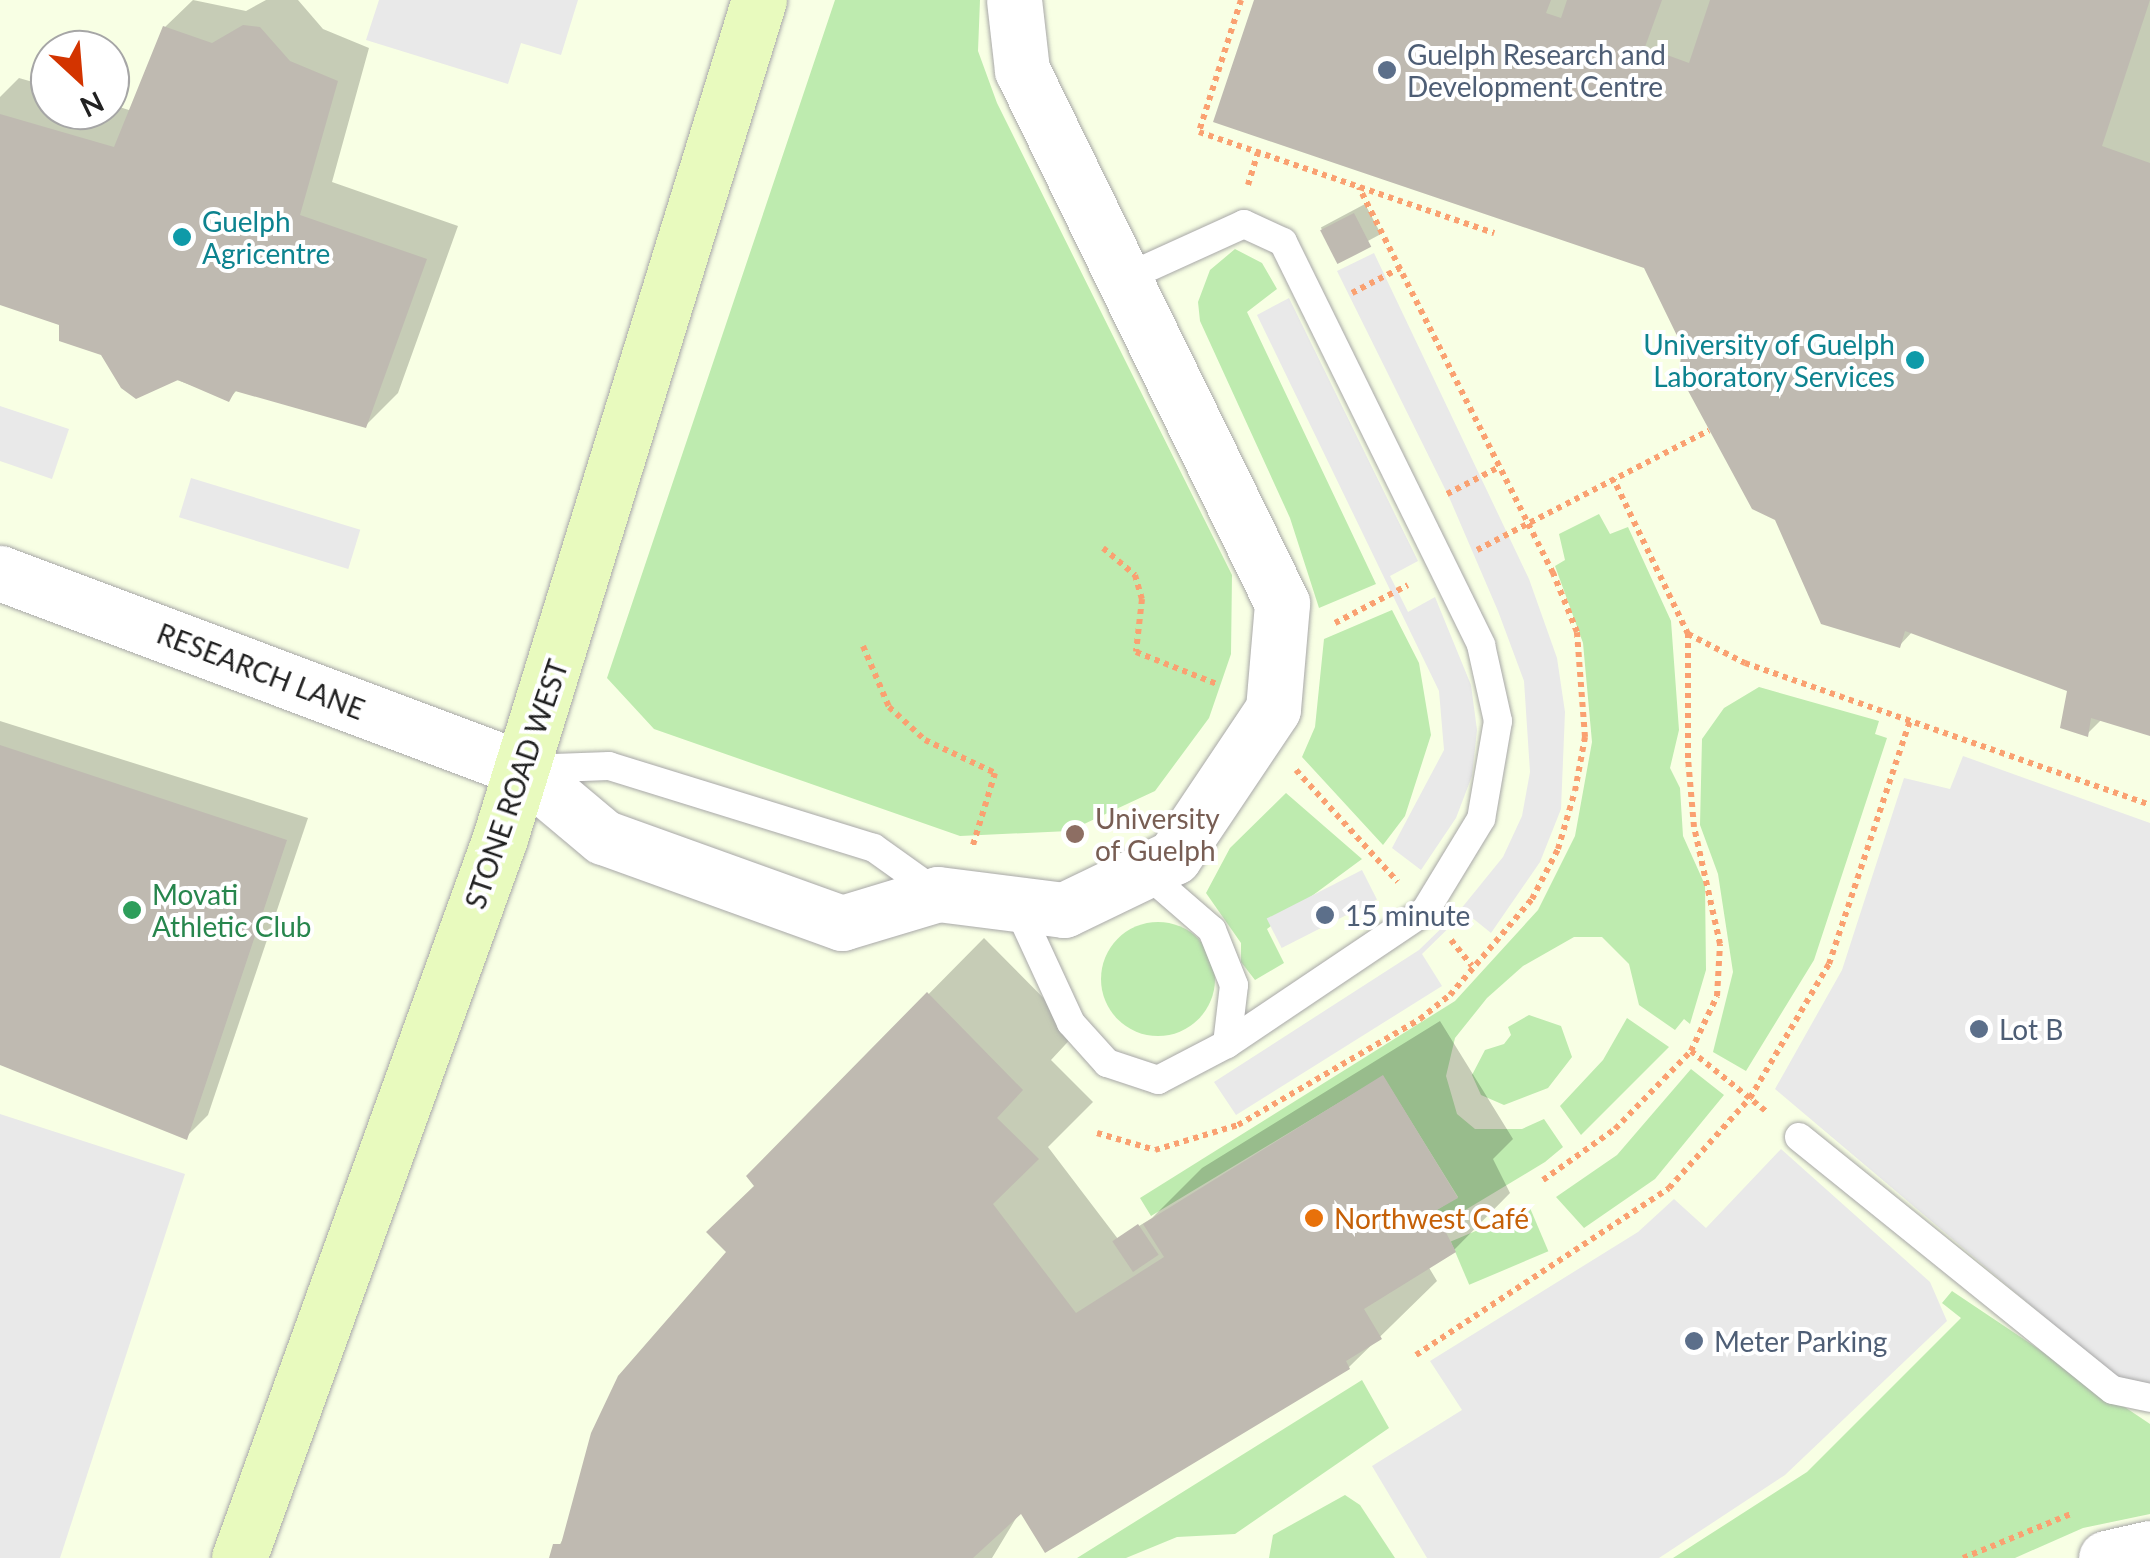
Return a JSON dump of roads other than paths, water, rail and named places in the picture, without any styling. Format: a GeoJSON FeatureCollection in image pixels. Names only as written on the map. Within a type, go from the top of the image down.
{"type":"FeatureCollection","features":[{"type":"Feature","properties":{"kind":"main road","name":"STONE ROAD WEST"},"geometry":{"type":"LineString","coordinates":[[239,1558],[522,769],[760,0]]}},
{"type":"Feature","properties":{"kind":"street"},"geometry":{"type":"LineString","coordinates":[[947,896],[1064,910],[1174,858],[1273,709],[1282,603],[1022,70],[1014,0]]}},
{"type":"Feature","properties":{"kind":"street","name":"RESEARCH LANE"},"geometry":{"type":"LineString","coordinates":[[0,573],[522,769],[604,836],[842,924],[947,896]]}},
{"type":"Feature","properties":{"kind":"street"},"geometry":{"type":"LineString","coordinates":[[2095,1534],[2150,1548]]}},
{"type":"Feature","properties":{"kind":"lane"},"geometry":{"type":"LineString","coordinates":[[1016,904],[1071,1023],[1107,1063],[1158,1080],[1227,1044],[1425,911],[1481,819],[1498,721],[1481,644],[1282,242],[1244,224],[1124,279]]}},
{"type":"Feature","properties":{"kind":"lane"},"geometry":{"type":"LineString","coordinates":[[522,769],[609,766],[874,848],[947,896]]}},
{"type":"Feature","properties":{"kind":"lane"},"geometry":{"type":"LineString","coordinates":[[1145,872],[1212,930],[1234,985],[1227,1044]]}},
{"type":"Feature","properties":{"kind":"lane"},"geometry":{"type":"LineString","coordinates":[[1799,1137],[2113,1390],[2150,1398]]}},
{"type":"Feature","properties":{"kind":"place","name":"Guelph Research and Development Centre"},"geometry":{"type":"Point","coordinates":[1387,70]}},
{"type":"Feature","properties":{"kind":"place","name":"Guelph Agricentre"},"geometry":{"type":"Point","coordinates":[182,237]}},
{"type":"Feature","properties":{"kind":"place","name":"University of Guelph Laboratory Services"},"geometry":{"type":"Point","coordinates":[1915,360]}},
{"type":"Feature","properties":{"kind":"place","name":"University of Guelph"},"geometry":{"type":"Point","coordinates":[1075,834]}},
{"type":"Feature","properties":{"kind":"place","name":"Movati Athletic Club"},"geometry":{"type":"Point","coordinates":[132,910]}},
{"type":"Feature","properties":{"kind":"place","name":"15 minute"},"geometry":{"type":"Point","coordinates":[1325,915]}},
{"type":"Feature","properties":{"kind":"place","name":"Lot B"},"geometry":{"type":"Point","coordinates":[1979,1029]}},
{"type":"Feature","properties":{"kind":"place","name":"Northwest Café"},"geometry":{"type":"Point","coordinates":[1314,1218]}},
{"type":"Feature","properties":{"kind":"place","name":"Meter Parking"},"geometry":{"type":"Point","coordinates":[1694,1341]}}]}
